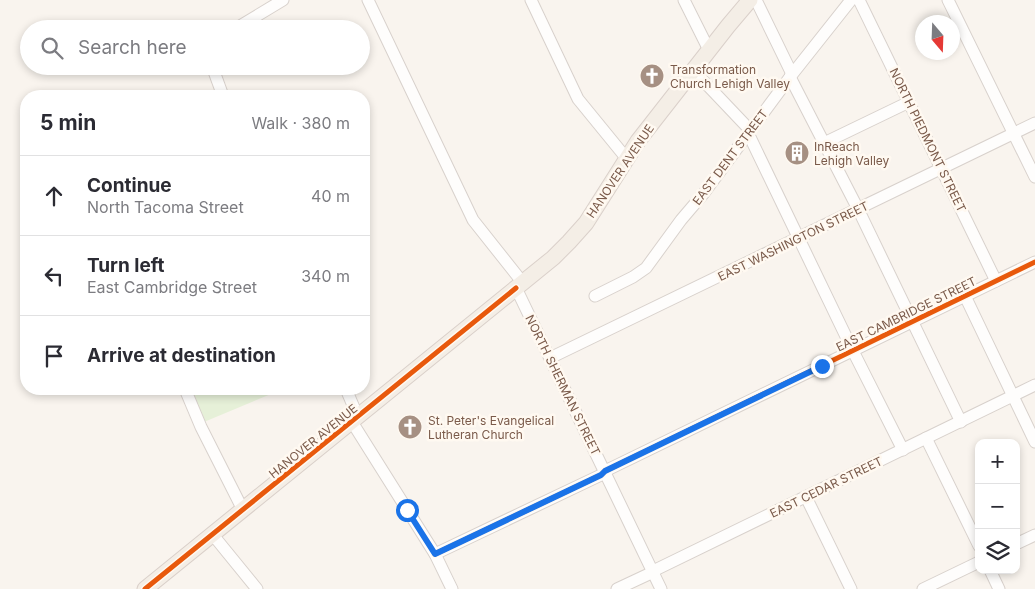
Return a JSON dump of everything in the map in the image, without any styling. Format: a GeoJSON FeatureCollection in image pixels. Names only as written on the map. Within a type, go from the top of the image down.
{"type":"FeatureCollection","features":[{"type":"Feature","properties":{"kind":"main road","name":"HANOVER AVENUE"},"geometry":{"type":"LineString","coordinates":[[145,589],[553,258],[575,236],[599,204],[638,141],[750,0]]}},
{"type":"Feature","properties":{"kind":"street"},"geometry":{"type":"LineString","coordinates":[[250,20],[283,0]]}},
{"type":"Feature","properties":{"kind":"street","name":"NORTH SHERMAN STREET"},"geometry":{"type":"LineString","coordinates":[[368,0],[473,220],[520,285],[550,358],[662,589]]}},
{"type":"Feature","properties":{"kind":"street"},"geometry":{"type":"LineString","coordinates":[[531,0],[578,99],[627,160]]}},
{"type":"Feature","properties":{"kind":"street"},"geometry":{"type":"LineString","coordinates":[[684,0],[709,50]]}},
{"type":"Feature","properties":{"kind":"street"},"geometry":{"type":"LineString","coordinates":[[756,0],[824,144],[858,209],[961,422]]}},
{"type":"Feature","properties":{"kind":"street","name":"EAST DENT STREET"},"geometry":{"type":"LineString","coordinates":[[595,296],[633,277],[646,268],[851,0]]}},
{"type":"Feature","properties":{"kind":"street","name":"NORTH PIEDMONT STREET"},"geometry":{"type":"LineString","coordinates":[[859,0],[996,281]]}},
{"type":"Feature","properties":{"kind":"street"},"geometry":{"type":"LineString","coordinates":[[948,0],[1035,177]]}},
{"type":"Feature","properties":{"kind":"street"},"geometry":{"type":"LineString","coordinates":[[693,70],[749,131],[853,351],[903,450]]}},
{"type":"Feature","properties":{"kind":"street"},"geometry":{"type":"LineString","coordinates":[[215,75],[221,90]]}},
{"type":"Feature","properties":{"kind":"street"},"geometry":{"type":"LineString","coordinates":[[824,144],[910,102]]}},
{"type":"Feature","properties":{"kind":"street","name":"EAST WASHINGTON STREET"},"geometry":{"type":"LineString","coordinates":[[550,358],[1035,123]]}},
{"type":"Feature","properties":{"kind":"street","name":"EAST CAMBRIDGE STREET"},"geometry":{"type":"LineString","coordinates":[[435,554],[601,475],[605,471],[665,440],[1035,262]]}},
{"type":"Feature","properties":{"kind":"street"},"geometry":{"type":"LineString","coordinates":[[965,296],[1035,442]]}},
{"type":"Feature","properties":{"kind":"street","name":"EAST CEDAR STREET"},"geometry":{"type":"LineString","coordinates":[[617,589],[1035,385]]}},
{"type":"Feature","properties":{"kind":"street"},"geometry":{"type":"LineString","coordinates":[[188,395],[201,427],[243,510]]}},
{"type":"Feature","properties":{"kind":"street"},"geometry":{"type":"LineString","coordinates":[[348,395],[355,419],[435,554],[452,589]]}},
{"type":"Feature","properties":{"kind":"street"},"geometry":{"type":"LineString","coordinates":[[926,438],[975,538]]}},
{"type":"Feature","properties":{"kind":"street"},"geometry":{"type":"LineString","coordinates":[[806,497],[851,589]]}},
{"type":"Feature","properties":{"kind":"street"},"geometry":{"type":"LineString","coordinates":[[213,535],[257,589]]}},
{"type":"Feature","properties":{"kind":"street"},"geometry":{"type":"LineString","coordinates":[[1020,542],[1035,535]]}},
{"type":"Feature","properties":{"kind":"street"},"geometry":{"type":"LineString","coordinates":[[923,589],[975,564]]}},
{"type":"Feature","properties":{"kind":"street"},"geometry":{"type":"LineString","coordinates":[[992,574],[999,589]]}},
{"type":"Feature","properties":{"kind":"green space"},"geometry":{"type":"Polygon","coordinates":[[[193,395],[269,395],[204,422],[193,395]]]}},
{"type":"Feature","properties":{"kind":"cycle path"},"geometry":{"type":"LineString","coordinates":[[435,554],[601,475],[605,471],[1035,262]]}},
{"type":"Feature","properties":{"kind":"cycle path"},"geometry":{"type":"LineString","coordinates":[[145,589],[516,288]]}},
{"type":"Feature","properties":{"kind":"place","name":"Transformation Church Lehigh Valley"},"geometry":{"type":"Point","coordinates":[652,76]}},
{"type":"Feature","properties":{"kind":"place","name":"InReach Lehigh Valley"},"geometry":{"type":"Point","coordinates":[797,153]}},
{"type":"Feature","properties":{"kind":"place","name":"St. Peter's Evangelical Lutheran Church"},"geometry":{"type":"Point","coordinates":[410,427]}},
{"type":"Feature","properties":{"kind":"route"},"geometry":{"type":"LineString","coordinates":[[407,510],[435,554],[822,366]]}}]}
